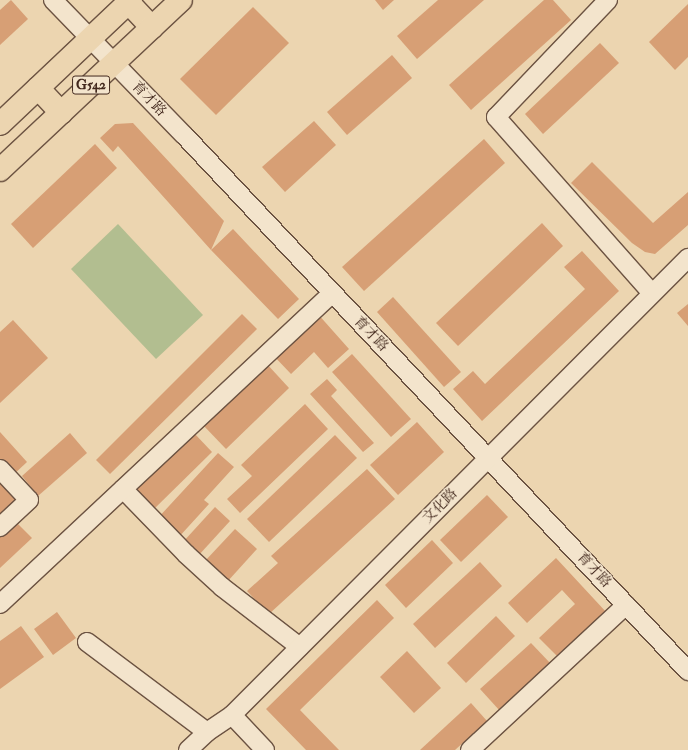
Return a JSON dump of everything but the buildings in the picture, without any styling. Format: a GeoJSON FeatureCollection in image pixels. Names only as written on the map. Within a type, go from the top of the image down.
{"type":"FeatureCollection","features":[{"type":"Feature","properties":{"kind":"main road","name":"G542"},"geometry":{"type":"LineString","coordinates":[[0,170],[182,0]]}},
{"type":"Feature","properties":{"kind":"main road","name":"G542"},"geometry":{"type":"LineString","coordinates":[[0,124],[90,40],[129,1]]}},
{"type":"Feature","properties":{"kind":"main road"},"geometry":{"type":"LineString","coordinates":[[129,1],[152,28]]}},
{"type":"Feature","properties":{"kind":"main road"},"geometry":{"type":"LineString","coordinates":[[38,88],[61,113]]}},
{"type":"Feature","properties":{"kind":"street","name":"育才路"},"geometry":{"type":"LineString","coordinates":[[53,0],[90,40],[115,63],[688,671]]}},
{"type":"Feature","properties":{"kind":"street"},"geometry":{"type":"LineString","coordinates":[[608,0],[496,117],[651,292]]}},
{"type":"Feature","properties":{"kind":"street","name":"文化路"},"geometry":{"type":"LineString","coordinates":[[188,750],[207,732],[232,715],[651,292],[688,258]]}},
{"type":"Feature","properties":{"kind":"street"},"geometry":{"type":"LineString","coordinates":[[0,604],[332,293]]}},
{"type":"Feature","properties":{"kind":"street"},"geometry":{"type":"LineString","coordinates":[[0,469],[29,500],[0,527]]}},
{"type":"Feature","properties":{"kind":"street"},"geometry":{"type":"LineString","coordinates":[[123,489],[154,522],[222,587],[300,647]]}},
{"type":"Feature","properties":{"kind":"street"},"geometry":{"type":"LineString","coordinates":[[470,750],[626,604]]}},
{"type":"Feature","properties":{"kind":"street"},"geometry":{"type":"LineString","coordinates":[[87,642],[207,732]]}},
{"type":"Feature","properties":{"kind":"street"},"geometry":{"type":"LineString","coordinates":[[232,715],[265,750]]}},
{"type":"Feature","properties":{"kind":"green space"},"geometry":{"type":"Polygon","coordinates":[[[118,224],[203,315],[156,359],[71,269],[118,224]]]}}]}
